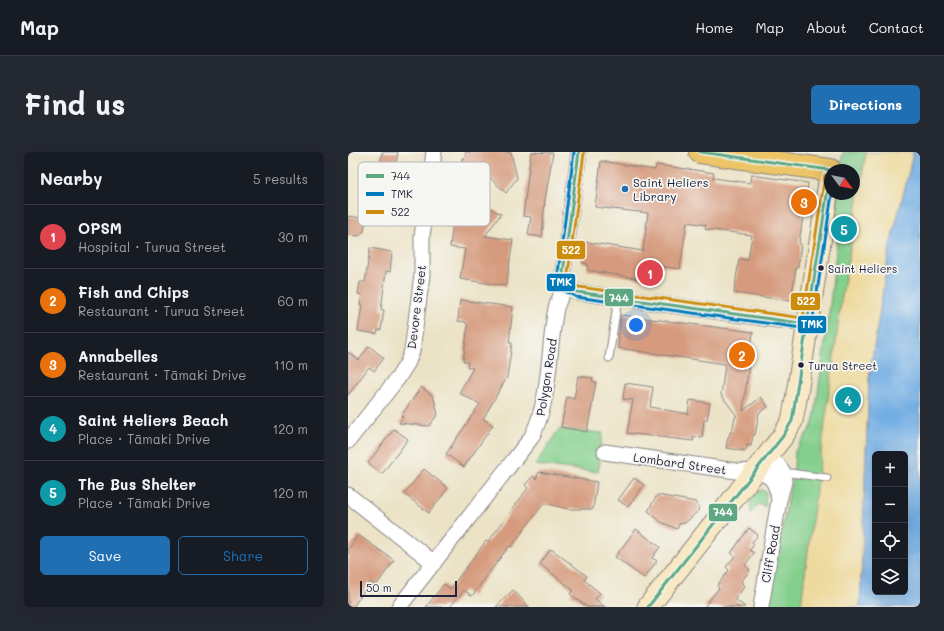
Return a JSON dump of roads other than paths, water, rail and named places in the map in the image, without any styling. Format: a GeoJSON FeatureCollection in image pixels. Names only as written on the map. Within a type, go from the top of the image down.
{"type":"FeatureCollection","features":[{"type":"Feature","properties":{"kind":"main road"},"geometry":{"type":"LineString","coordinates":[[700,152],[824,169]]}},
{"type":"Feature","properties":{"kind":"main road"},"geometry":{"type":"LineString","coordinates":[[831,164],[833,152]]}},
{"type":"Feature","properties":{"kind":"main road"},"geometry":{"type":"LineString","coordinates":[[648,607],[789,427],[794,414],[826,200]]}},
{"type":"Feature","properties":{"kind":"street","name":"Devore Street"},"geometry":{"type":"LineString","coordinates":[[433,162],[434,152]]}},
{"type":"Feature","properties":{"kind":"street"},"geometry":{"type":"LineString","coordinates":[[579,152],[563,273],[567,287],[577,292],[807,324]]}},
{"type":"Feature","properties":{"kind":"street","name":"Devore Street"},"geometry":{"type":"LineString","coordinates":[[348,441],[398,378],[408,362],[412,351],[422,275],[423,226]]}},
{"type":"Feature","properties":{"kind":"street","name":"Polygon Road"},"geometry":{"type":"LineString","coordinates":[[399,607],[507,471],[536,429],[543,406],[556,308],[560,295],[567,287]]}},
{"type":"Feature","properties":{"kind":"street","name":"Lombard Street"},"geometry":{"type":"LineString","coordinates":[[605,452],[736,471],[761,464]]}},
{"type":"Feature","properties":{"kind":"street"},"geometry":{"type":"LineString","coordinates":[[761,464],[778,465],[783,472]]}},
{"type":"Feature","properties":{"kind":"street","name":"Cliff Road"},"geometry":{"type":"LineString","coordinates":[[761,464],[766,475],[774,481],[779,500]]}},
{"type":"Feature","properties":{"kind":"street","name":"Cliff Road"},"geometry":{"type":"LineString","coordinates":[[760,607],[779,500],[784,482],[783,472]]}},
{"type":"Feature","properties":{"kind":"street"},"geometry":{"type":"LineString","coordinates":[[348,495],[434,563]]}},
{"type":"Feature","properties":{"kind":"lane"},"geometry":{"type":"LineString","coordinates":[[609,358],[618,298]]}},
{"type":"Feature","properties":{"kind":"lane"},"geometry":{"type":"LineString","coordinates":[[783,472],[827,478]]}},
{"type":"Feature","properties":{"kind":"water"},"geometry":{"type":"Polygon","coordinates":[[[913,152],[920,152],[920,607],[860,607],[869,379],[890,246],[913,152]]]}},
{"type":"Feature","properties":{"kind":"place","name":"Saint Heliers Library"},"geometry":{"type":"Point","coordinates":[625,189]}},
{"type":"Feature","properties":{"kind":"place","name":"Annabelles"},"geometry":{"type":"Point","coordinates":[804,202]}},
{"type":"Feature","properties":{"kind":"place","name":"The Bus Shelter"},"geometry":{"type":"Point","coordinates":[844,229]}},
{"type":"Feature","properties":{"kind":"place","name":"Saint Heliers"},"geometry":{"type":"Point","coordinates":[821,268]}},
{"type":"Feature","properties":{"kind":"place","name":"OPSM"},"geometry":{"type":"Point","coordinates":[650,273]}},
{"type":"Feature","properties":{"kind":"place","name":"Fish and Chips"},"geometry":{"type":"Point","coordinates":[742,355]}},
{"type":"Feature","properties":{"kind":"place","name":"Turua Street"},"geometry":{"type":"Point","coordinates":[801,365]}},
{"type":"Feature","properties":{"kind":"place","name":"Saint Heliers Beach"},"geometry":{"type":"Point","coordinates":[848,400]}}]}
